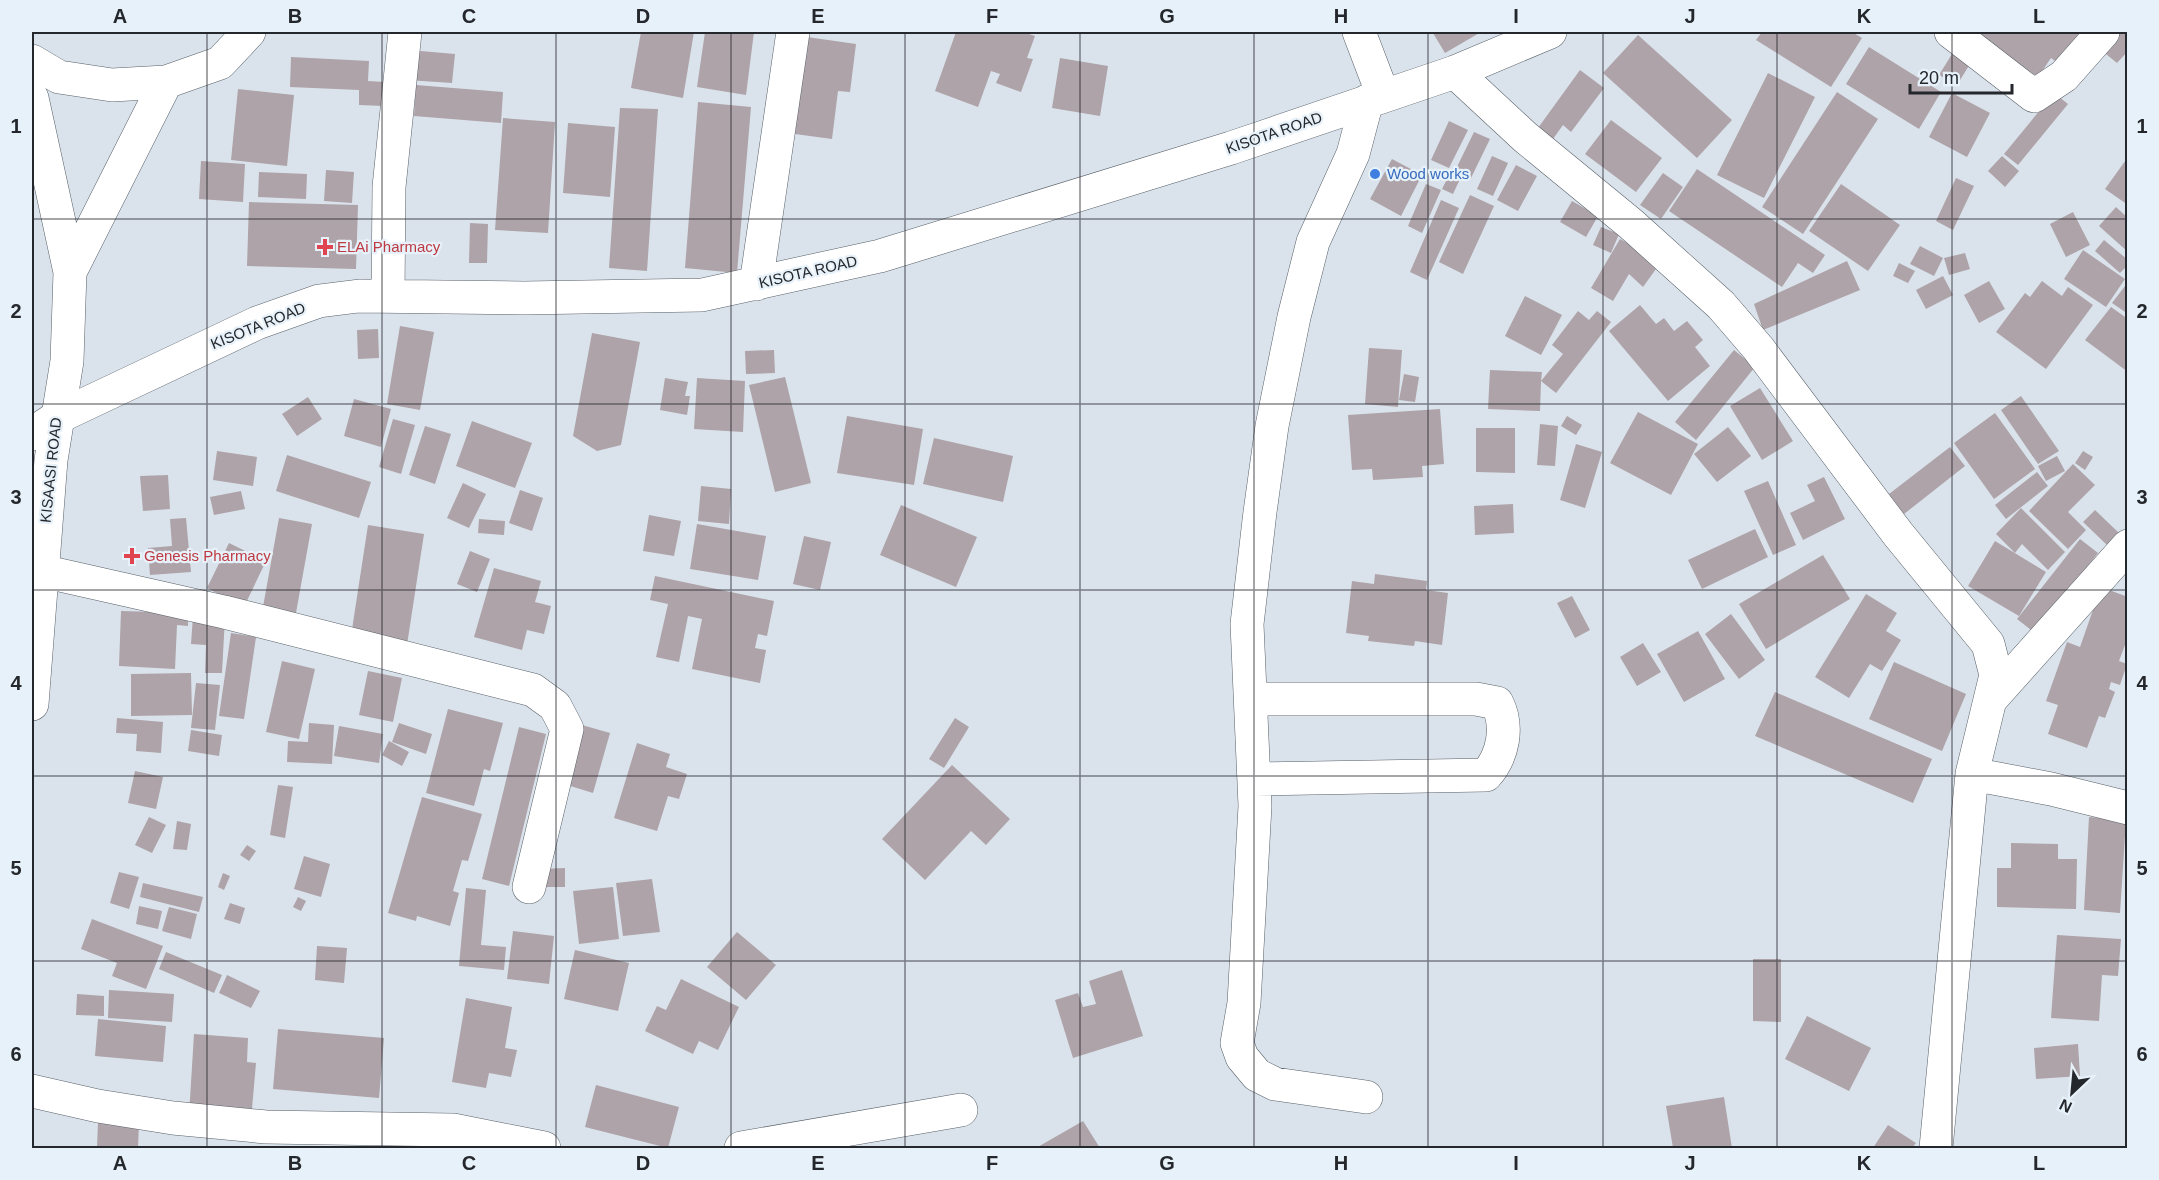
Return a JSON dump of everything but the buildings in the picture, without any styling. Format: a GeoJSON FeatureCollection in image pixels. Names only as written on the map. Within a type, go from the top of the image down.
{"type":"FeatureCollection","features":[{"type":"Feature","properties":{"kind":"street"},"geometry":{"type":"LineString","coordinates":[[32,61],[59,77],[112,86],[166,82],[220,63],[249,32]]}},
{"type":"Feature","properties":{"kind":"street"},"geometry":{"type":"LineString","coordinates":[[388,296],[389,187],[405,32]]}},
{"type":"Feature","properties":{"kind":"street"},"geometry":{"type":"LineString","coordinates":[[756,284],[793,32]]}},
{"type":"Feature","properties":{"kind":"street"},"geometry":{"type":"LineString","coordinates":[[1359,32],[1375,98],[1353,154],[1313,242],[1294,317],[1272,426],[1248,624],[1255,806],[1244,1003],[1237,1043],[1242,1057],[1257,1075],[1275,1083],[1366,1097]]}},
{"type":"Feature","properties":{"kind":"street","name":"KISOTA ROAD"},"geometry":{"type":"LineString","coordinates":[[44,426],[285,312],[319,302],[359,296],[524,298],[702,295],[756,284],[880,256],[1231,148],[1455,72],[1550,32]]}},
{"type":"Feature","properties":{"kind":"street"},"geometry":{"type":"LineString","coordinates":[[1951,32],[2034,96],[2064,76],[2103,32]]}},
{"type":"Feature","properties":{"kind":"street"},"geometry":{"type":"LineString","coordinates":[[1455,72],[1526,137],[1631,224],[1722,305],[1898,534],[1988,644],[1996,675],[1972,774],[1936,1149]]}},
{"type":"Feature","properties":{"kind":"street"},"geometry":{"type":"LineString","coordinates":[[70,272],[166,82]]}},
{"type":"Feature","properties":{"kind":"street"},"geometry":{"type":"LineString","coordinates":[[32,98],[70,272]]}},
{"type":"Feature","properties":{"kind":"street","name":"KISAASI ROAD"},"geometry":{"type":"LineString","coordinates":[[32,704],[42,571],[44,426],[67,361],[70,272]]}},
{"type":"Feature","properties":{"kind":"street"},"geometry":{"type":"LineString","coordinates":[[1992,698],[2127,546]]}},
{"type":"Feature","properties":{"kind":"street"},"geometry":{"type":"LineString","coordinates":[[42,571],[224,612],[533,690],[555,706],[567,729],[529,887]]}},
{"type":"Feature","properties":{"kind":"street"},"geometry":{"type":"LineString","coordinates":[[1251,699],[1476,699],[1497,703],[1502,714],[1501,753],[1486,776],[1254,779]]}},
{"type":"Feature","properties":{"kind":"street"},"geometry":{"type":"LineString","coordinates":[[1972,774],[2051,789],[2127,808]]}},
{"type":"Feature","properties":{"kind":"street"},"geometry":{"type":"LineString","coordinates":[[32,1091],[98,1106],[173,1118],[351,1138],[453,1130],[544,1149]]}},
{"type":"Feature","properties":{"kind":"street"},"geometry":{"type":"LineString","coordinates":[[741,1149],[788,1145],[961,1110]]}},
{"type":"Feature","properties":{"kind":"place","name":"Wood works"},"geometry":{"type":"Point","coordinates":[1375,174]}},
{"type":"Feature","properties":{"kind":"place","name":"ELAi Pharmacy"},"geometry":{"type":"Point","coordinates":[325,247]}},
{"type":"Feature","properties":{"kind":"place","name":"Genesis Pharmacy"},"geometry":{"type":"Point","coordinates":[132,556]}}]}
